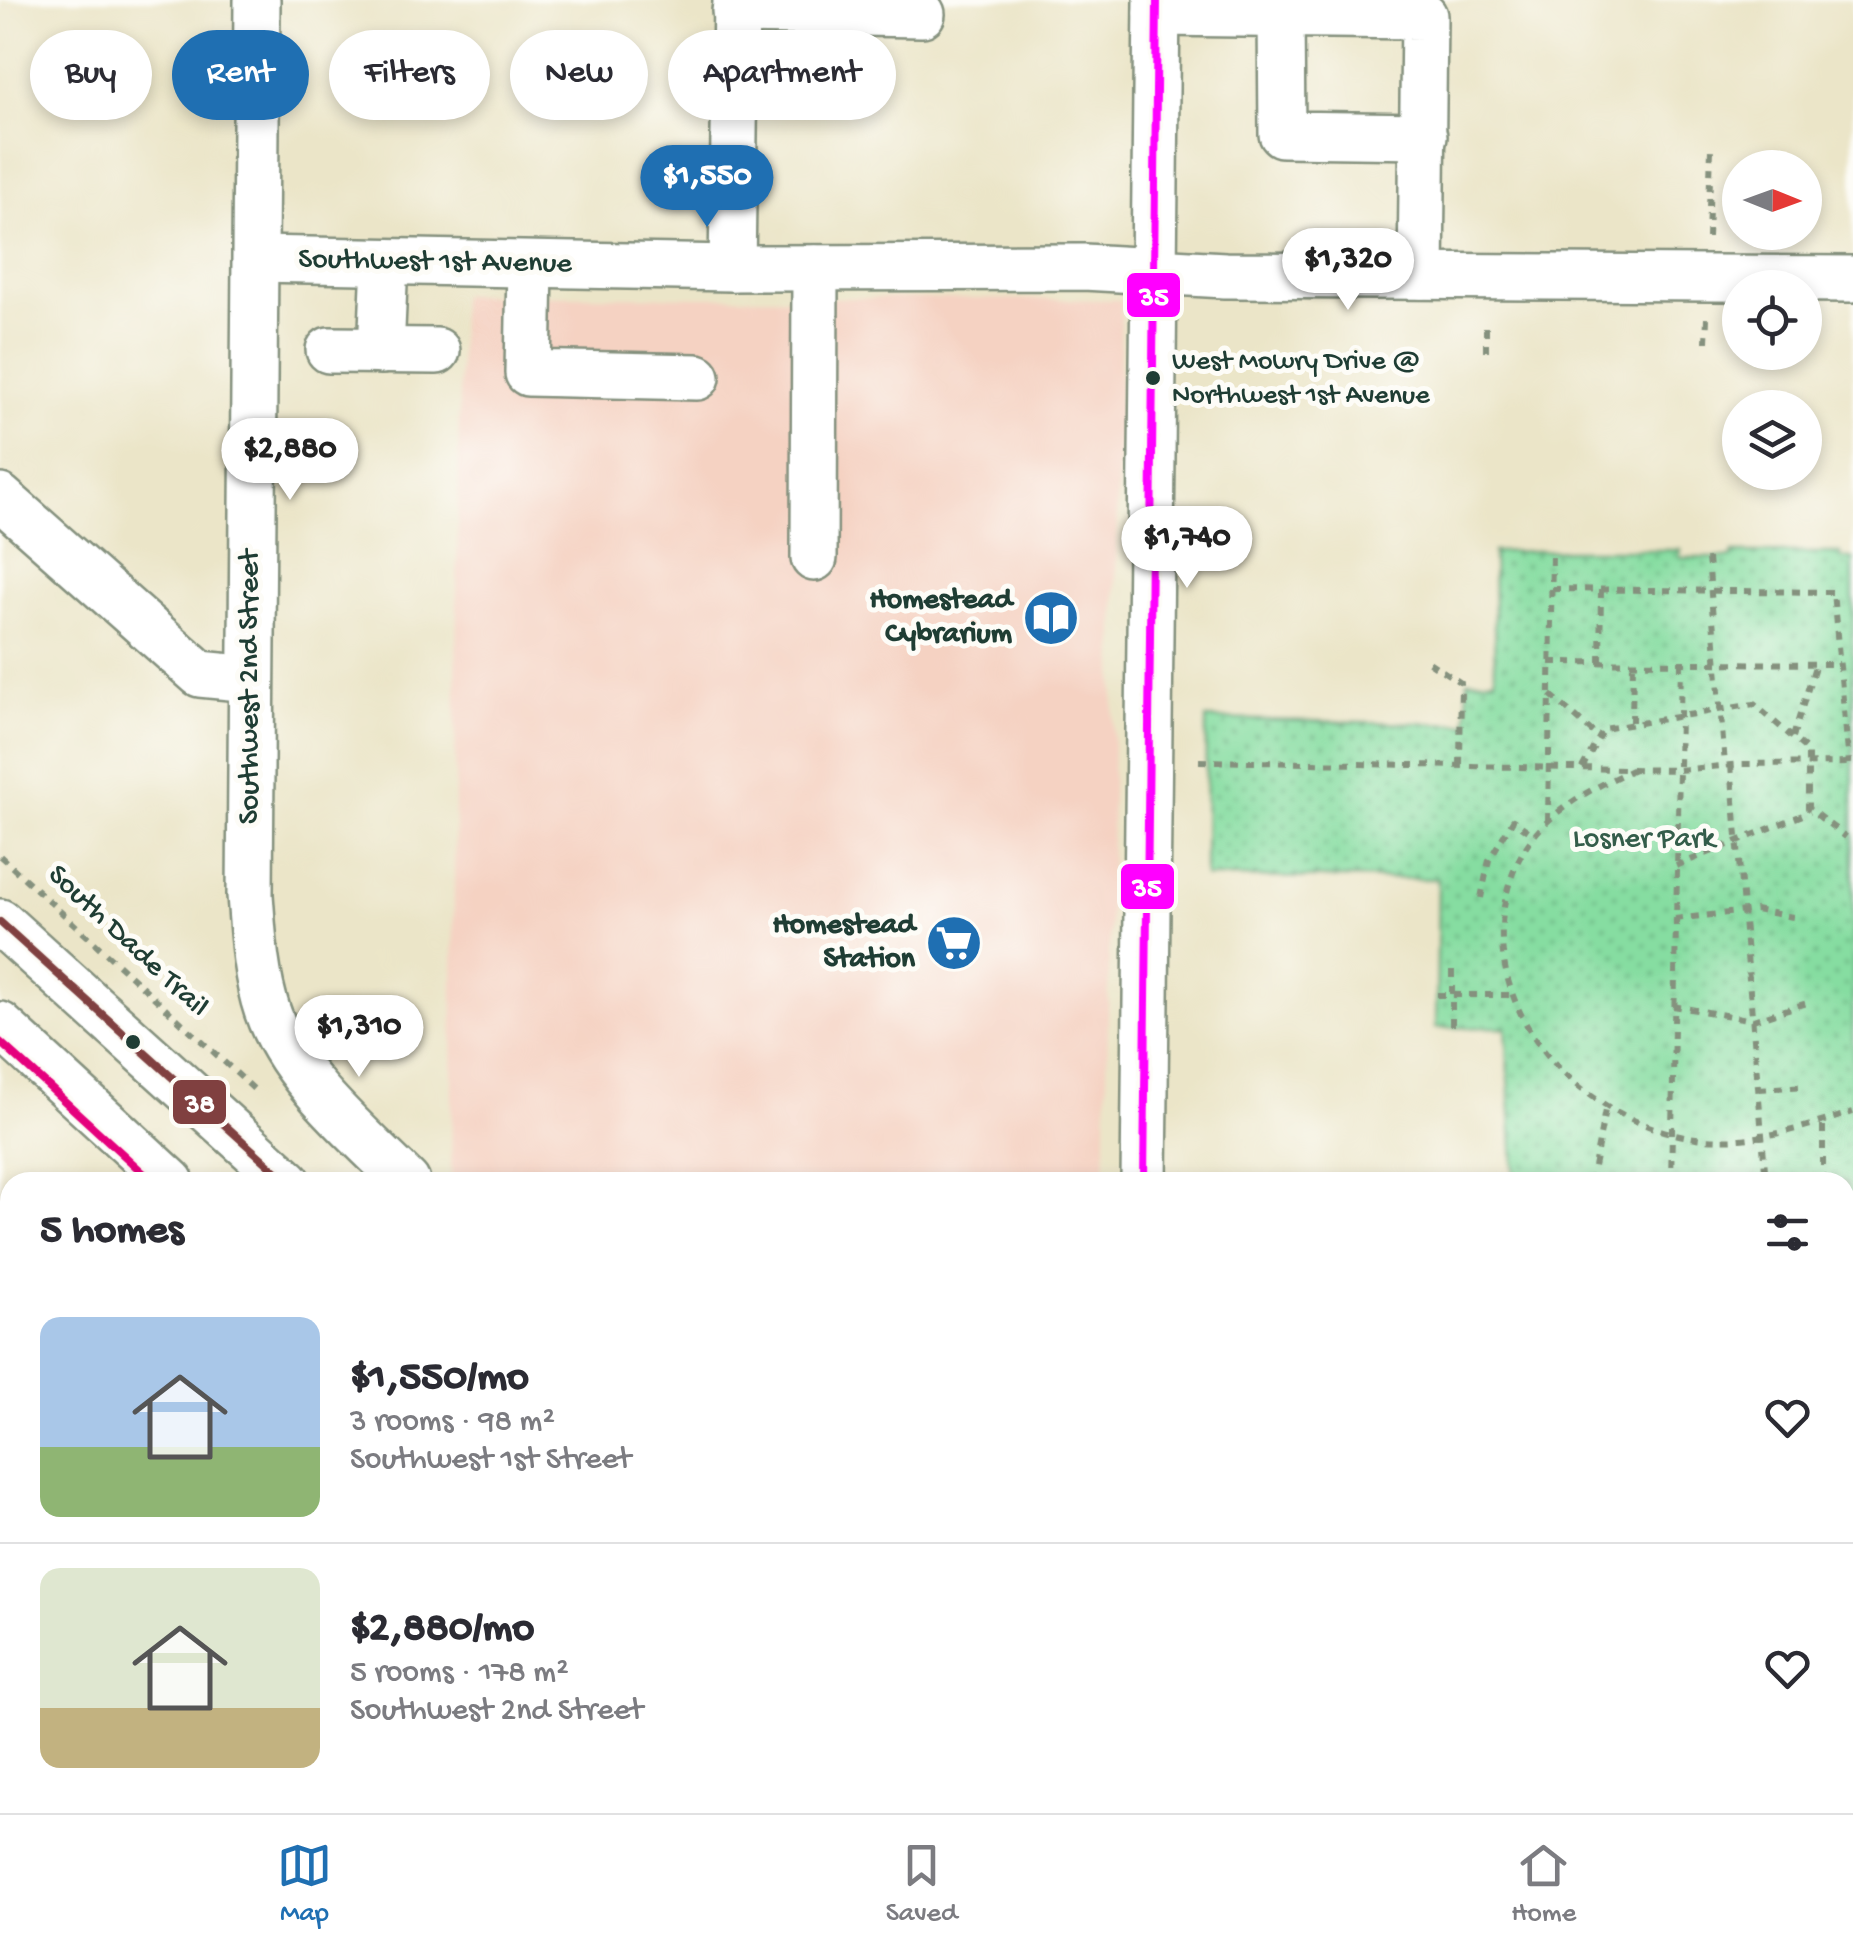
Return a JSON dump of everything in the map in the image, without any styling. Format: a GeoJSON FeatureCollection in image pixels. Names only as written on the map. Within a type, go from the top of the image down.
{"type":"FeatureCollection","features":[{"type":"Feature","properties":{"kind":"street","name":"Southwest 2nd Street"},"geometry":{"type":"LineString","coordinates":[[258,0],[250,895],[267,1012],[309,1082],[398,1172]]}},
{"type":"Feature","properties":{"kind":"street"},"geometry":{"type":"LineString","coordinates":[[732,268],[736,5],[922,14]]}},
{"type":"Feature","properties":{"kind":"street"},"geometry":{"type":"LineString","coordinates":[[1144,1172],[1157,7],[1281,15],[1439,8],[1424,136],[1421,276]]}},
{"type":"Feature","properties":{"kind":"street"},"geometry":{"type":"LineString","coordinates":[[1281,15],[1282,134],[1424,136]]}},
{"type":"Feature","properties":{"kind":"street","name":"Southwest 1st Avenue"},"geometry":{"type":"LineString","coordinates":[[256,259],[732,268],[1853,279]]}},
{"type":"Feature","properties":{"kind":"street"},"geometry":{"type":"LineString","coordinates":[[381,351],[385,262]]}},
{"type":"Feature","properties":{"kind":"street"},"geometry":{"type":"LineString","coordinates":[[530,265],[528,373],[696,377]]}},
{"type":"Feature","properties":{"kind":"street"},"geometry":{"type":"LineString","coordinates":[[814,558],[815,268]]}},
{"type":"Feature","properties":{"kind":"street"},"geometry":{"type":"LineString","coordinates":[[328,350],[437,350]]}},
{"type":"Feature","properties":{"kind":"street"},"geometry":{"type":"LineString","coordinates":[[0,497],[200,674],[251,679]]}},
{"type":"Feature","properties":{"kind":"street"},"geometry":{"type":"LineString","coordinates":[[0,922],[277,1172]]}},
{"type":"Feature","properties":{"kind":"street"},"geometry":{"type":"LineString","coordinates":[[0,1025],[160,1172]]}},
{"type":"Feature","properties":{"kind":"path"},"geometry":{"type":"LineString","coordinates":[[1708,225],[1711,150]]}},
{"type":"Feature","properties":{"kind":"path"},"geometry":{"type":"LineString","coordinates":[[1486,326],[1486,351]]}},
{"type":"Feature","properties":{"kind":"path"},"geometry":{"type":"LineString","coordinates":[[1548,822],[1552,552]]}},
{"type":"Feature","properties":{"kind":"path"},"geometry":{"type":"LineString","coordinates":[[1708,558],[1720,708],[1739,840],[1766,1172]]}},
{"type":"Feature","properties":{"kind":"path"},"geometry":{"type":"LineString","coordinates":[[1199,761],[1678,770],[1728,765],[1851,764],[1832,592],[1552,589]]}},
{"type":"Feature","properties":{"kind":"path"},"geometry":{"type":"LineString","coordinates":[[1600,662],[1602,590]]}},
{"type":"Feature","properties":{"kind":"path"},"geometry":{"type":"LineString","coordinates":[[1429,662],[1461,683],[1460,766]]}},
{"type":"Feature","properties":{"kind":"path"},"geometry":{"type":"LineString","coordinates":[[1550,662],[1839,664]]}},
{"type":"Feature","properties":{"kind":"path"},"geometry":{"type":"LineString","coordinates":[[1632,722],[1633,662]]}},
{"type":"Feature","properties":{"kind":"path"},"geometry":{"type":"LineString","coordinates":[[1671,1172],[1681,663]]}},
{"type":"Feature","properties":{"kind":"path"},"geometry":{"type":"LineString","coordinates":[[1792,737],[1816,663]]}},
{"type":"Feature","properties":{"kind":"path"},"geometry":{"type":"LineString","coordinates":[[1550,694],[1597,736]]}},
{"type":"Feature","properties":{"kind":"path"},"geometry":{"type":"LineString","coordinates":[[1582,768],[1604,729],[1754,704],[1808,751],[1810,812]]}},
{"type":"Feature","properties":{"kind":"path"},"geometry":{"type":"LineString","coordinates":[[1634,769],[1595,787],[1534,835],[1506,896],[1502,954],[1512,995],[1531,1034],[1561,1072],[1606,1105],[1672,1133],[1721,1140],[1764,1136],[1853,1112]]}},
{"type":"Feature","properties":{"kind":"path"},"geometry":{"type":"LineString","coordinates":[[1676,866],[1810,812]]}},
{"type":"Feature","properties":{"kind":"path"},"geometry":{"type":"LineString","coordinates":[[1810,812],[1846,837]]}},
{"type":"Feature","properties":{"kind":"path"},"geometry":{"type":"LineString","coordinates":[[1482,898],[1489,860],[1513,820],[1534,835]]}},
{"type":"Feature","properties":{"kind":"path","name":"South Dade Trail"},"geometry":{"type":"LineString","coordinates":[[0,856],[260,1095]]}},
{"type":"Feature","properties":{"kind":"path"},"geometry":{"type":"LineString","coordinates":[[1675,919],[1745,911],[1792,918]]}},
{"type":"Feature","properties":{"kind":"path"},"geometry":{"type":"LineString","coordinates":[[1452,962],[1452,1026]]}},
{"type":"Feature","properties":{"kind":"path"},"geometry":{"type":"LineString","coordinates":[[1437,995],[1512,995]]}},
{"type":"Feature","properties":{"kind":"path"},"geometry":{"type":"LineString","coordinates":[[1673,1006],[1753,1020],[1807,1003]]}},
{"type":"Feature","properties":{"kind":"path"},"geometry":{"type":"LineString","coordinates":[[1759,1088],[1806,1086]]}},
{"type":"Feature","properties":{"kind":"path"},"geometry":{"type":"LineString","coordinates":[[1593,1172],[1606,1105]]}},
{"type":"Feature","properties":{"kind":"path"},"geometry":{"type":"LineString","coordinates":[[1823,1122],[1823,1172]]}},
{"type":"Feature","properties":{"kind":"shaded area"},"geometry":{"type":"Polygon","coordinates":[[[460,295],[1121,300],[1105,1172],[451,1172],[460,295]]]}},
{"type":"Feature","properties":{"kind":"green space","name":"Losner Park"},"geometry":{"type":"Polygon","coordinates":[[[1680,550],[1680,558],[1732,558],[1733,553],[1840,553],[1840,558],[1853,558],[1853,1172],[1514,1172],[1506,1027],[1436,1028],[1438,879],[1205,877],[1206,719],[1467,724],[1468,680],[1495,679],[1493,552],[1680,550]]]}},
{"type":"Feature","properties":{"kind":"transit line","name":"35"},"geometry":{"type":"LineString","coordinates":[[1144,1172],[1157,0]]}},
{"type":"Feature","properties":{"kind":"transit line","name":"38"},"geometry":{"type":"LineString","coordinates":[[0,922],[277,1172]]}},
{"type":"Feature","properties":{"kind":"transit line"},"geometry":{"type":"LineString","coordinates":[[0,1042],[142,1172]]}},
{"type":"Feature","properties":{"kind":"place","name":"West Mowry Drive @ Northwest 1st Avenue"},"geometry":{"type":"Point","coordinates":[1153,378]}},
{"type":"Feature","properties":{"kind":"place","name":"Homestead Cybrarium"},"geometry":{"type":"Point","coordinates":[1051,618]}},
{"type":"Feature","properties":{"kind":"place","name":"Homestead Station"},"geometry":{"type":"Point","coordinates":[954,943]}}]}
